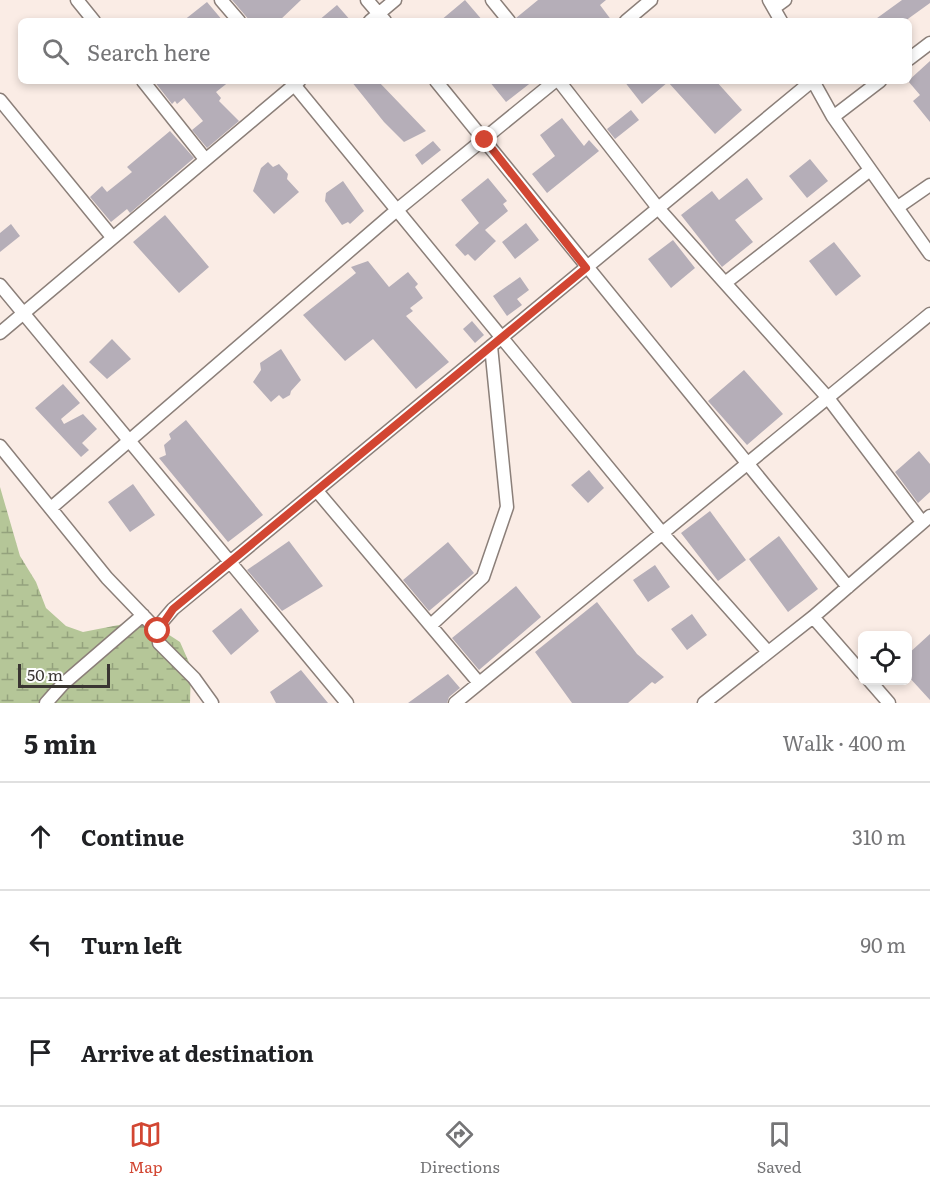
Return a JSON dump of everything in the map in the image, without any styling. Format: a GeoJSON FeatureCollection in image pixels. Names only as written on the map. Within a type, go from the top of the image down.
{"type":"FeatureCollection","features":[{"type":"Feature","properties":{"kind":"street"},"geometry":{"type":"LineString","coordinates":[[77,0],[92,18]]}},
{"type":"Feature","properties":{"kind":"street"},"geometry":{"type":"LineString","coordinates":[[220,0],[236,18]]}},
{"type":"Feature","properties":{"kind":"street"},"geometry":{"type":"LineString","coordinates":[[367,0],[377,18]]}},
{"type":"Feature","properties":{"kind":"street"},"geometry":{"type":"LineString","coordinates":[[379,18],[395,0]]}},
{"type":"Feature","properties":{"kind":"street"},"geometry":{"type":"LineString","coordinates":[[492,0],[507,18]]}},
{"type":"Feature","properties":{"kind":"street"},"geometry":{"type":"LineString","coordinates":[[630,18],[651,0]]}},
{"type":"Feature","properties":{"kind":"street"},"geometry":{"type":"LineString","coordinates":[[779,18],[772,4],[785,0]]}},
{"type":"Feature","properties":{"kind":"street"},"geometry":{"type":"LineString","coordinates":[[912,57],[930,42]]}},
{"type":"Feature","properties":{"kind":"street"},"geometry":{"type":"LineString","coordinates":[[145,84],[206,159]]}},
{"type":"Feature","properties":{"kind":"street"},"geometry":{"type":"LineString","coordinates":[[0,333],[292,84]]}},
{"type":"Feature","properties":{"kind":"street"},"geometry":{"type":"LineString","coordinates":[[296,84],[663,534],[768,652]]}},
{"type":"Feature","properties":{"kind":"street"},"geometry":{"type":"LineString","coordinates":[[438,84],[848,587]]}},
{"type":"Feature","properties":{"kind":"street"},"geometry":{"type":"LineString","coordinates":[[51,508],[398,209],[553,84]]}},
{"type":"Feature","properties":{"kind":"street"},"geometry":{"type":"LineString","coordinates":[[559,84],[658,208],[828,398],[926,519],[813,617],[704,703]]}},
{"type":"Feature","properties":{"kind":"street"},"geometry":{"type":"LineString","coordinates":[[158,631],[173,609],[809,84]]}},
{"type":"Feature","properties":{"kind":"street"},"geometry":{"type":"LineString","coordinates":[[815,84],[833,117],[930,254]]}},
{"type":"Feature","properties":{"kind":"street"},"geometry":{"type":"LineString","coordinates":[[833,117],[876,84]]}},
{"type":"Feature","properties":{"kind":"street"},"geometry":{"type":"LineString","coordinates":[[0,100],[112,237]]}},
{"type":"Feature","properties":{"kind":"street"},"geometry":{"type":"LineString","coordinates":[[725,283],[870,170]]}},
{"type":"Feature","properties":{"kind":"street"},"geometry":{"type":"LineString","coordinates":[[898,207],[930,185]]}},
{"type":"Feature","properties":{"kind":"street"},"geometry":{"type":"LineString","coordinates":[[0,285],[347,703]]}},
{"type":"Feature","properties":{"kind":"street"},"geometry":{"type":"LineString","coordinates":[[455,703],[930,314]]}},
{"type":"Feature","properties":{"kind":"street"},"geometry":{"type":"LineString","coordinates":[[431,625],[483,577],[507,507],[491,346]]}},
{"type":"Feature","properties":{"kind":"street"},"geometry":{"type":"LineString","coordinates":[[0,446],[107,578],[158,631],[159,643],[187,670],[212,703]]}},
{"type":"Feature","properties":{"kind":"street"},"geometry":{"type":"LineString","coordinates":[[317,491],[479,683]]}},
{"type":"Feature","properties":{"kind":"street"},"geometry":{"type":"LineString","coordinates":[[46,703],[63,684],[143,615]]}},
{"type":"Feature","properties":{"kind":"street"},"geometry":{"type":"LineString","coordinates":[[813,617],[858,668]]}},
{"type":"Feature","properties":{"kind":"street"},"geometry":{"type":"LineString","coordinates":[[873,685],[889,703]]}},
{"type":"Feature","properties":{"kind":"green space"},"geometry":{"type":"Polygon","coordinates":[[[0,487],[20,556],[36,582],[46,608],[66,626],[83,632],[134,622],[160,629],[180,642],[191,667],[190,703],[0,703],[0,487]]]}},
{"type":"Feature","properties":{"kind":"building"},"geometry":{"type":"Polygon","coordinates":[[[232,0],[301,0],[282,18],[247,18],[232,0]]]}},
{"type":"Feature","properties":{"kind":"building"},"geometry":{"type":"Polygon","coordinates":[[[465,0],[480,18],[444,18],[465,0]]]}},
{"type":"Feature","properties":{"kind":"building"},"geometry":{"type":"Polygon","coordinates":[[[538,0],[606,0],[600,5],[610,18],[516,18],[538,0]]]}},
{"type":"Feature","properties":{"kind":"building"},"geometry":{"type":"Polygon","coordinates":[[[902,0],[930,0],[930,3],[909,18],[877,18],[902,0]]]}},
{"type":"Feature","properties":{"kind":"building"},"geometry":{"type":"Polygon","coordinates":[[[207,2],[220,18],[187,18],[207,2]]]}},
{"type":"Feature","properties":{"kind":"building"},"geometry":{"type":"Polygon","coordinates":[[[337,5],[348,18],[322,18],[337,5]]]}},
{"type":"Feature","properties":{"kind":"building"},"geometry":{"type":"Polygon","coordinates":[[[930,61],[930,122],[913,101],[920,95],[911,84],[912,77],[930,61]]]}},
{"type":"Feature","properties":{"kind":"building"},"geometry":{"type":"Polygon","coordinates":[[[156,84],[226,84],[216,92],[221,98],[219,101],[239,121],[207,148],[192,130],[203,121],[184,98],[177,104],[175,101],[172,104],[156,84]]]}},
{"type":"Feature","properties":{"kind":"building"},"geometry":{"type":"Polygon","coordinates":[[[353,84],[381,84],[426,131],[404,142],[384,122],[353,84]]]}},
{"type":"Feature","properties":{"kind":"building"},"geometry":{"type":"Polygon","coordinates":[[[491,84],[529,84],[506,102],[491,84]]]}},
{"type":"Feature","properties":{"kind":"building"},"geometry":{"type":"Polygon","coordinates":[[[626,84],[666,84],[642,104],[626,84]]]}},
{"type":"Feature","properties":{"kind":"building"},"geometry":{"type":"Polygon","coordinates":[[[670,84],[719,84],[742,110],[715,134],[670,84]]]}},
{"type":"Feature","properties":{"kind":"building"},"geometry":{"type":"Polygon","coordinates":[[[631,110],[639,120],[615,139],[607,129],[631,110]]]}},
{"type":"Feature","properties":{"kind":"building"},"geometry":{"type":"Polygon","coordinates":[[[562,118],[584,146],[589,140],[599,151],[547,193],[532,174],[555,156],[540,135],[562,118]]]}},
{"type":"Feature","properties":{"kind":"building"},"geometry":{"type":"Polygon","coordinates":[[[170,131],[194,158],[130,213],[127,209],[111,222],[90,197],[102,186],[107,192],[132,172],[127,167],[170,131]]]}},
{"type":"Feature","properties":{"kind":"building"},"geometry":{"type":"Polygon","coordinates":[[[433,141],[441,150],[422,165],[415,155],[433,141]]]}},
{"type":"Feature","properties":{"kind":"building"},"geometry":{"type":"Polygon","coordinates":[[[810,159],[828,181],[807,198],[789,176],[810,159]]]}},
{"type":"Feature","properties":{"kind":"building"},"geometry":{"type":"Polygon","coordinates":[[[268,162],[273,167],[279,164],[288,174],[287,179],[299,192],[274,214],[253,191],[261,168],[268,162]]]}},
{"type":"Feature","properties":{"kind":"building"},"geometry":{"type":"Polygon","coordinates":[[[488,178],[507,201],[503,204],[508,211],[485,230],[496,241],[475,261],[468,254],[465,256],[455,245],[479,223],[461,200],[488,178]]]}},
{"type":"Feature","properties":{"kind":"building"},"geometry":{"type":"Polygon","coordinates":[[[747,178],[763,199],[735,220],[753,242],[722,267],[681,215],[712,191],[719,200],[747,178]]]}},
{"type":"Feature","properties":{"kind":"building"},"geometry":{"type":"Polygon","coordinates":[[[343,181],[364,211],[350,224],[348,222],[342,225],[325,201],[326,193],[343,181]]]}},
{"type":"Feature","properties":{"kind":"building"},"geometry":{"type":"Polygon","coordinates":[[[165,215],[209,267],[179,293],[133,242],[165,215]]]}},
{"type":"Feature","properties":{"kind":"building"},"geometry":{"type":"Polygon","coordinates":[[[526,223],[539,240],[515,259],[502,242],[526,223]]]}},
{"type":"Feature","properties":{"kind":"building"},"geometry":{"type":"Polygon","coordinates":[[[11,224],[20,236],[0,252],[0,233],[11,224]]]}},
{"type":"Feature","properties":{"kind":"building"},"geometry":{"type":"Polygon","coordinates":[[[673,240],[695,268],[671,288],[648,259],[673,240]]]}},
{"type":"Feature","properties":{"kind":"building"},"geometry":{"type":"Polygon","coordinates":[[[834,242],[861,276],[836,296],[809,261],[834,242]]]}},
{"type":"Feature","properties":{"kind":"building"},"geometry":{"type":"Polygon","coordinates":[[[368,261],[389,287],[408,272],[418,284],[415,287],[423,298],[410,308],[413,311],[406,316],[449,362],[416,389],[373,339],[345,361],[303,315],[356,273],[351,267],[368,261]]]}},
{"type":"Feature","properties":{"kind":"building"},"geometry":{"type":"Polygon","coordinates":[[[520,277],[529,290],[517,299],[522,305],[507,316],[493,296],[520,277]]]}},
{"type":"Feature","properties":{"kind":"building"},"geometry":{"type":"Polygon","coordinates":[[[472,321],[484,335],[475,343],[463,329],[472,321]]]}},
{"type":"Feature","properties":{"kind":"building"},"geometry":{"type":"Polygon","coordinates":[[[112,339],[131,359],[107,379],[89,362],[112,339]]]}},
{"type":"Feature","properties":{"kind":"building"},"geometry":{"type":"Polygon","coordinates":[[[281,349],[301,380],[290,395],[283,399],[279,395],[271,402],[253,382],[261,370],[260,363],[281,349]]]}},
{"type":"Feature","properties":{"kind":"building"},"geometry":{"type":"Polygon","coordinates":[[[744,370],[783,414],[747,445],[708,401],[744,370]]]}},
{"type":"Feature","properties":{"kind":"building"},"geometry":{"type":"Polygon","coordinates":[[[63,384],[80,403],[61,419],[64,424],[83,414],[97,429],[82,443],[89,450],[81,457],[35,408],[63,384]]]}},
{"type":"Feature","properties":{"kind":"building"},"geometry":{"type":"Polygon","coordinates":[[[186,420],[263,515],[228,542],[159,458],[166,455],[164,445],[171,439],[169,434],[186,420]]]}},
{"type":"Feature","properties":{"kind":"building"},"geometry":{"type":"Polygon","coordinates":[[[919,451],[930,464],[930,492],[918,503],[895,472],[919,451]]]}},
{"type":"Feature","properties":{"kind":"building"},"geometry":{"type":"Polygon","coordinates":[[[589,470],[604,488],[588,503],[571,485],[589,470]]]}},
{"type":"Feature","properties":{"kind":"building"},"geometry":{"type":"Polygon","coordinates":[[[133,484],[155,515],[130,532],[108,502],[133,484]]]}},
{"type":"Feature","properties":{"kind":"building"},"geometry":{"type":"Polygon","coordinates":[[[710,511],[746,560],[718,581],[681,533],[710,511]]]}},
{"type":"Feature","properties":{"kind":"building"},"geometry":{"type":"Polygon","coordinates":[[[779,536],[818,589],[788,612],[749,559],[779,536]]]}},
{"type":"Feature","properties":{"kind":"building"},"geometry":{"type":"Polygon","coordinates":[[[289,541],[323,586],[282,611],[247,570],[289,541]]]}},
{"type":"Feature","properties":{"kind":"building"},"geometry":{"type":"Polygon","coordinates":[[[448,542],[474,573],[429,611],[403,580],[448,542]]]}},
{"type":"Feature","properties":{"kind":"building"},"geometry":{"type":"Polygon","coordinates":[[[655,565],[670,587],[648,602],[633,580],[655,565]]]}},
{"type":"Feature","properties":{"kind":"building"},"geometry":{"type":"Polygon","coordinates":[[[516,586],[541,617],[479,670],[452,638],[516,586]]]}},
{"type":"Feature","properties":{"kind":"building"},"geometry":{"type":"Polygon","coordinates":[[[597,602],[637,654],[664,677],[655,684],[652,682],[628,703],[572,703],[535,652],[597,602]]]}},
{"type":"Feature","properties":{"kind":"building"},"geometry":{"type":"Polygon","coordinates":[[[241,608],[259,631],[231,655],[212,631],[241,608]]]}},
{"type":"Feature","properties":{"kind":"building"},"geometry":{"type":"Polygon","coordinates":[[[692,614],[707,635],[687,650],[671,629],[692,614]]]}},
{"type":"Feature","properties":{"kind":"building"},"geometry":{"type":"Polygon","coordinates":[[[930,634],[930,700],[912,680],[912,650],[930,634]]]}},
{"type":"Feature","properties":{"kind":"building"},"geometry":{"type":"Polygon","coordinates":[[[301,670],[328,703],[276,703],[270,692],[301,670]]]}},
{"type":"Feature","properties":{"kind":"building"},"geometry":{"type":"Polygon","coordinates":[[[448,674],[460,688],[449,697],[447,703],[408,703],[448,674]]]}},
{"type":"Feature","properties":{"kind":"route"},"geometry":{"type":"LineString","coordinates":[[158,631],[161,623],[173,609],[586,268],[485,140]]}}]}
